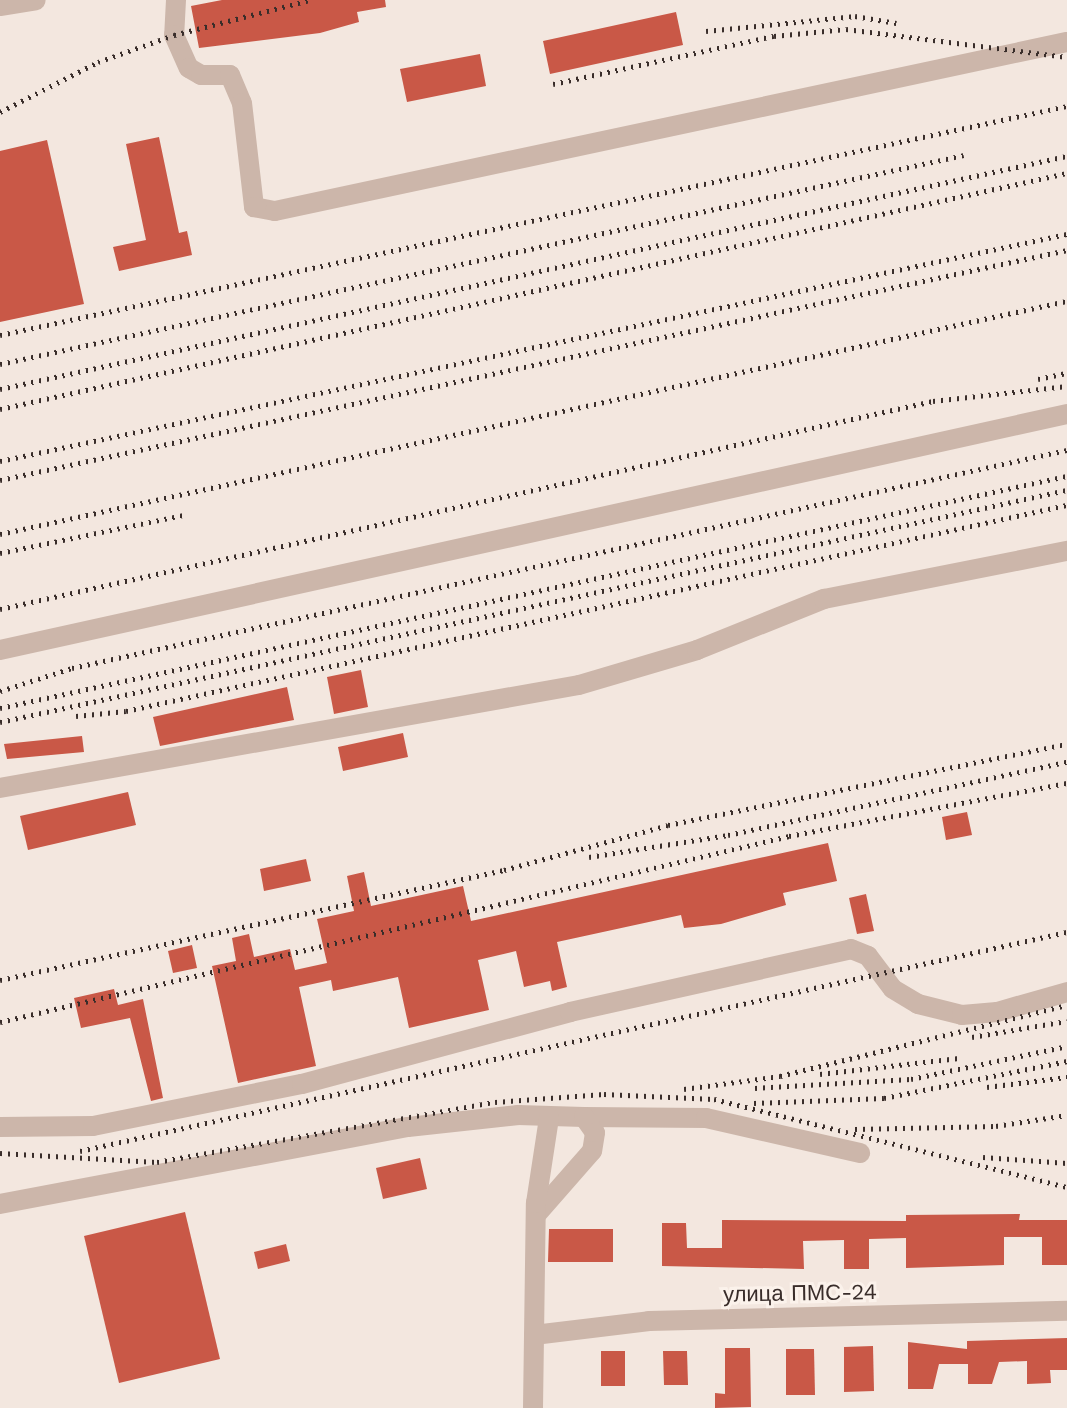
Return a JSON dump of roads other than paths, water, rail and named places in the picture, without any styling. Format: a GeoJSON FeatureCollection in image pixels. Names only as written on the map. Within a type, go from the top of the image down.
{"type":"FeatureCollection","features":[{"type":"Feature","properties":{"kind":"street"},"geometry":{"type":"LineString","coordinates":[[0,6],[36,0]]}},
{"type":"Feature","properties":{"kind":"street"},"geometry":{"type":"LineString","coordinates":[[176,0],[174,35],[189,68],[230,75],[242,103],[254,207],[275,211],[1067,42]]}},
{"type":"Feature","properties":{"kind":"street"},"geometry":{"type":"LineString","coordinates":[[0,650],[1067,414]]}},
{"type":"Feature","properties":{"kind":"street"},"geometry":{"type":"LineString","coordinates":[[0,788],[579,685],[697,650],[824,599],[1067,551]]}},
{"type":"Feature","properties":{"kind":"street"},"geometry":{"type":"LineString","coordinates":[[0,1127],[93,1126],[302,1084],[570,1012],[851,949],[868,956],[893,989],[918,1004],[962,1015],[997,1012],[1067,992]]}},
{"type":"Feature","properties":{"kind":"street"},"geometry":{"type":"LineString","coordinates":[[0,1204],[408,1127],[518,1115],[549,1118],[706,1118],[860,1153]]}},
{"type":"Feature","properties":{"kind":"street"},"geometry":{"type":"LineString","coordinates":[[536,1215],[592,1151],[595,1133],[584,1117]]}},
{"type":"Feature","properties":{"kind":"street"},"geometry":{"type":"LineString","coordinates":[[533,1408],[536,1215],[549,1118]]}},
{"type":"Feature","properties":{"kind":"street","name":"улица ПМС-24"},"geometry":{"type":"LineString","coordinates":[[534,1335],[649,1321],[1067,1311]]}},
{"type":"Feature","properties":{"kind":"railway"},"geometry":{"type":"LineString","coordinates":[[0,112],[98,62],[174,35],[310,0]]}},
{"type":"Feature","properties":{"kind":"railway"},"geometry":{"type":"LineString","coordinates":[[706,31],[855,16],[896,23]]}},
{"type":"Feature","properties":{"kind":"railway"},"geometry":{"type":"LineString","coordinates":[[553,84],[774,36],[846,29],[1067,57]]}},
{"type":"Feature","properties":{"kind":"railway"},"geometry":{"type":"LineString","coordinates":[[0,335],[1067,106]]}},
{"type":"Feature","properties":{"kind":"railway"},"geometry":{"type":"LineString","coordinates":[[0,364],[964,155]]}},
{"type":"Feature","properties":{"kind":"railway"},"geometry":{"type":"LineString","coordinates":[[0,389],[1067,156]]}},
{"type":"Feature","properties":{"kind":"railway"},"geometry":{"type":"LineString","coordinates":[[0,409],[1067,173]]}},
{"type":"Feature","properties":{"kind":"railway"},"geometry":{"type":"LineString","coordinates":[[0,461],[1067,234]]}},
{"type":"Feature","properties":{"kind":"railway"},"geometry":{"type":"LineString","coordinates":[[0,480],[1067,250]]}},
{"type":"Feature","properties":{"kind":"railway"},"geometry":{"type":"LineString","coordinates":[[0,534],[1067,301]]}},
{"type":"Feature","properties":{"kind":"railway"},"geometry":{"type":"LineString","coordinates":[[1038,379],[1067,373]]}},
{"type":"Feature","properties":{"kind":"railway"},"geometry":{"type":"LineString","coordinates":[[0,609],[933,401],[1067,386]]}},
{"type":"Feature","properties":{"kind":"railway"},"geometry":{"type":"LineString","coordinates":[[0,691],[72,668],[1067,450]]}},
{"type":"Feature","properties":{"kind":"railway"},"geometry":{"type":"LineString","coordinates":[[0,708],[1067,476]]}},
{"type":"Feature","properties":{"kind":"railway"},"geometry":{"type":"LineString","coordinates":[[0,722],[1067,490]]}},
{"type":"Feature","properties":{"kind":"railway"},"geometry":{"type":"LineString","coordinates":[[76,716],[126,711],[1067,505]]}},
{"type":"Feature","properties":{"kind":"railway"},"geometry":{"type":"LineString","coordinates":[[0,553],[184,515]]}},
{"type":"Feature","properties":{"kind":"railway"},"geometry":{"type":"LineString","coordinates":[[0,980],[504,870],[668,825],[1067,744]]}},
{"type":"Feature","properties":{"kind":"railway"},"geometry":{"type":"LineString","coordinates":[[589,857],[728,835],[1067,762]]}},
{"type":"Feature","properties":{"kind":"railway"},"geometry":{"type":"LineString","coordinates":[[0,1022],[789,836],[1067,783]]}},
{"type":"Feature","properties":{"kind":"railway"},"geometry":{"type":"LineString","coordinates":[[80,1151],[1067,932]]}},
{"type":"Feature","properties":{"kind":"railway"},"geometry":{"type":"LineString","coordinates":[[684,1089],[780,1076],[1067,1005]]}},
{"type":"Feature","properties":{"kind":"railway"},"geometry":{"type":"LineString","coordinates":[[972,1037],[1067,1021]]}},
{"type":"Feature","properties":{"kind":"railway"},"geometry":{"type":"LineString","coordinates":[[755,1088],[911,1079],[1067,1046]]}},
{"type":"Feature","properties":{"kind":"railway"},"geometry":{"type":"LineString","coordinates":[[820,1074],[959,1058]]}},
{"type":"Feature","properties":{"kind":"railway"},"geometry":{"type":"LineString","coordinates":[[754,1103],[884,1098],[1067,1061]]}},
{"type":"Feature","properties":{"kind":"railway"},"geometry":{"type":"LineString","coordinates":[[987,1087],[1067,1077]]}},
{"type":"Feature","properties":{"kind":"railway"},"geometry":{"type":"LineString","coordinates":[[0,1153],[157,1162],[495,1102],[604,1094],[714,1099],[1067,1187]]}},
{"type":"Feature","properties":{"kind":"railway"},"geometry":{"type":"LineString","coordinates":[[855,1129],[996,1126],[1067,1115]]}},
{"type":"Feature","properties":{"kind":"railway"},"geometry":{"type":"LineString","coordinates":[[983,1157],[1067,1163]]}}]}
